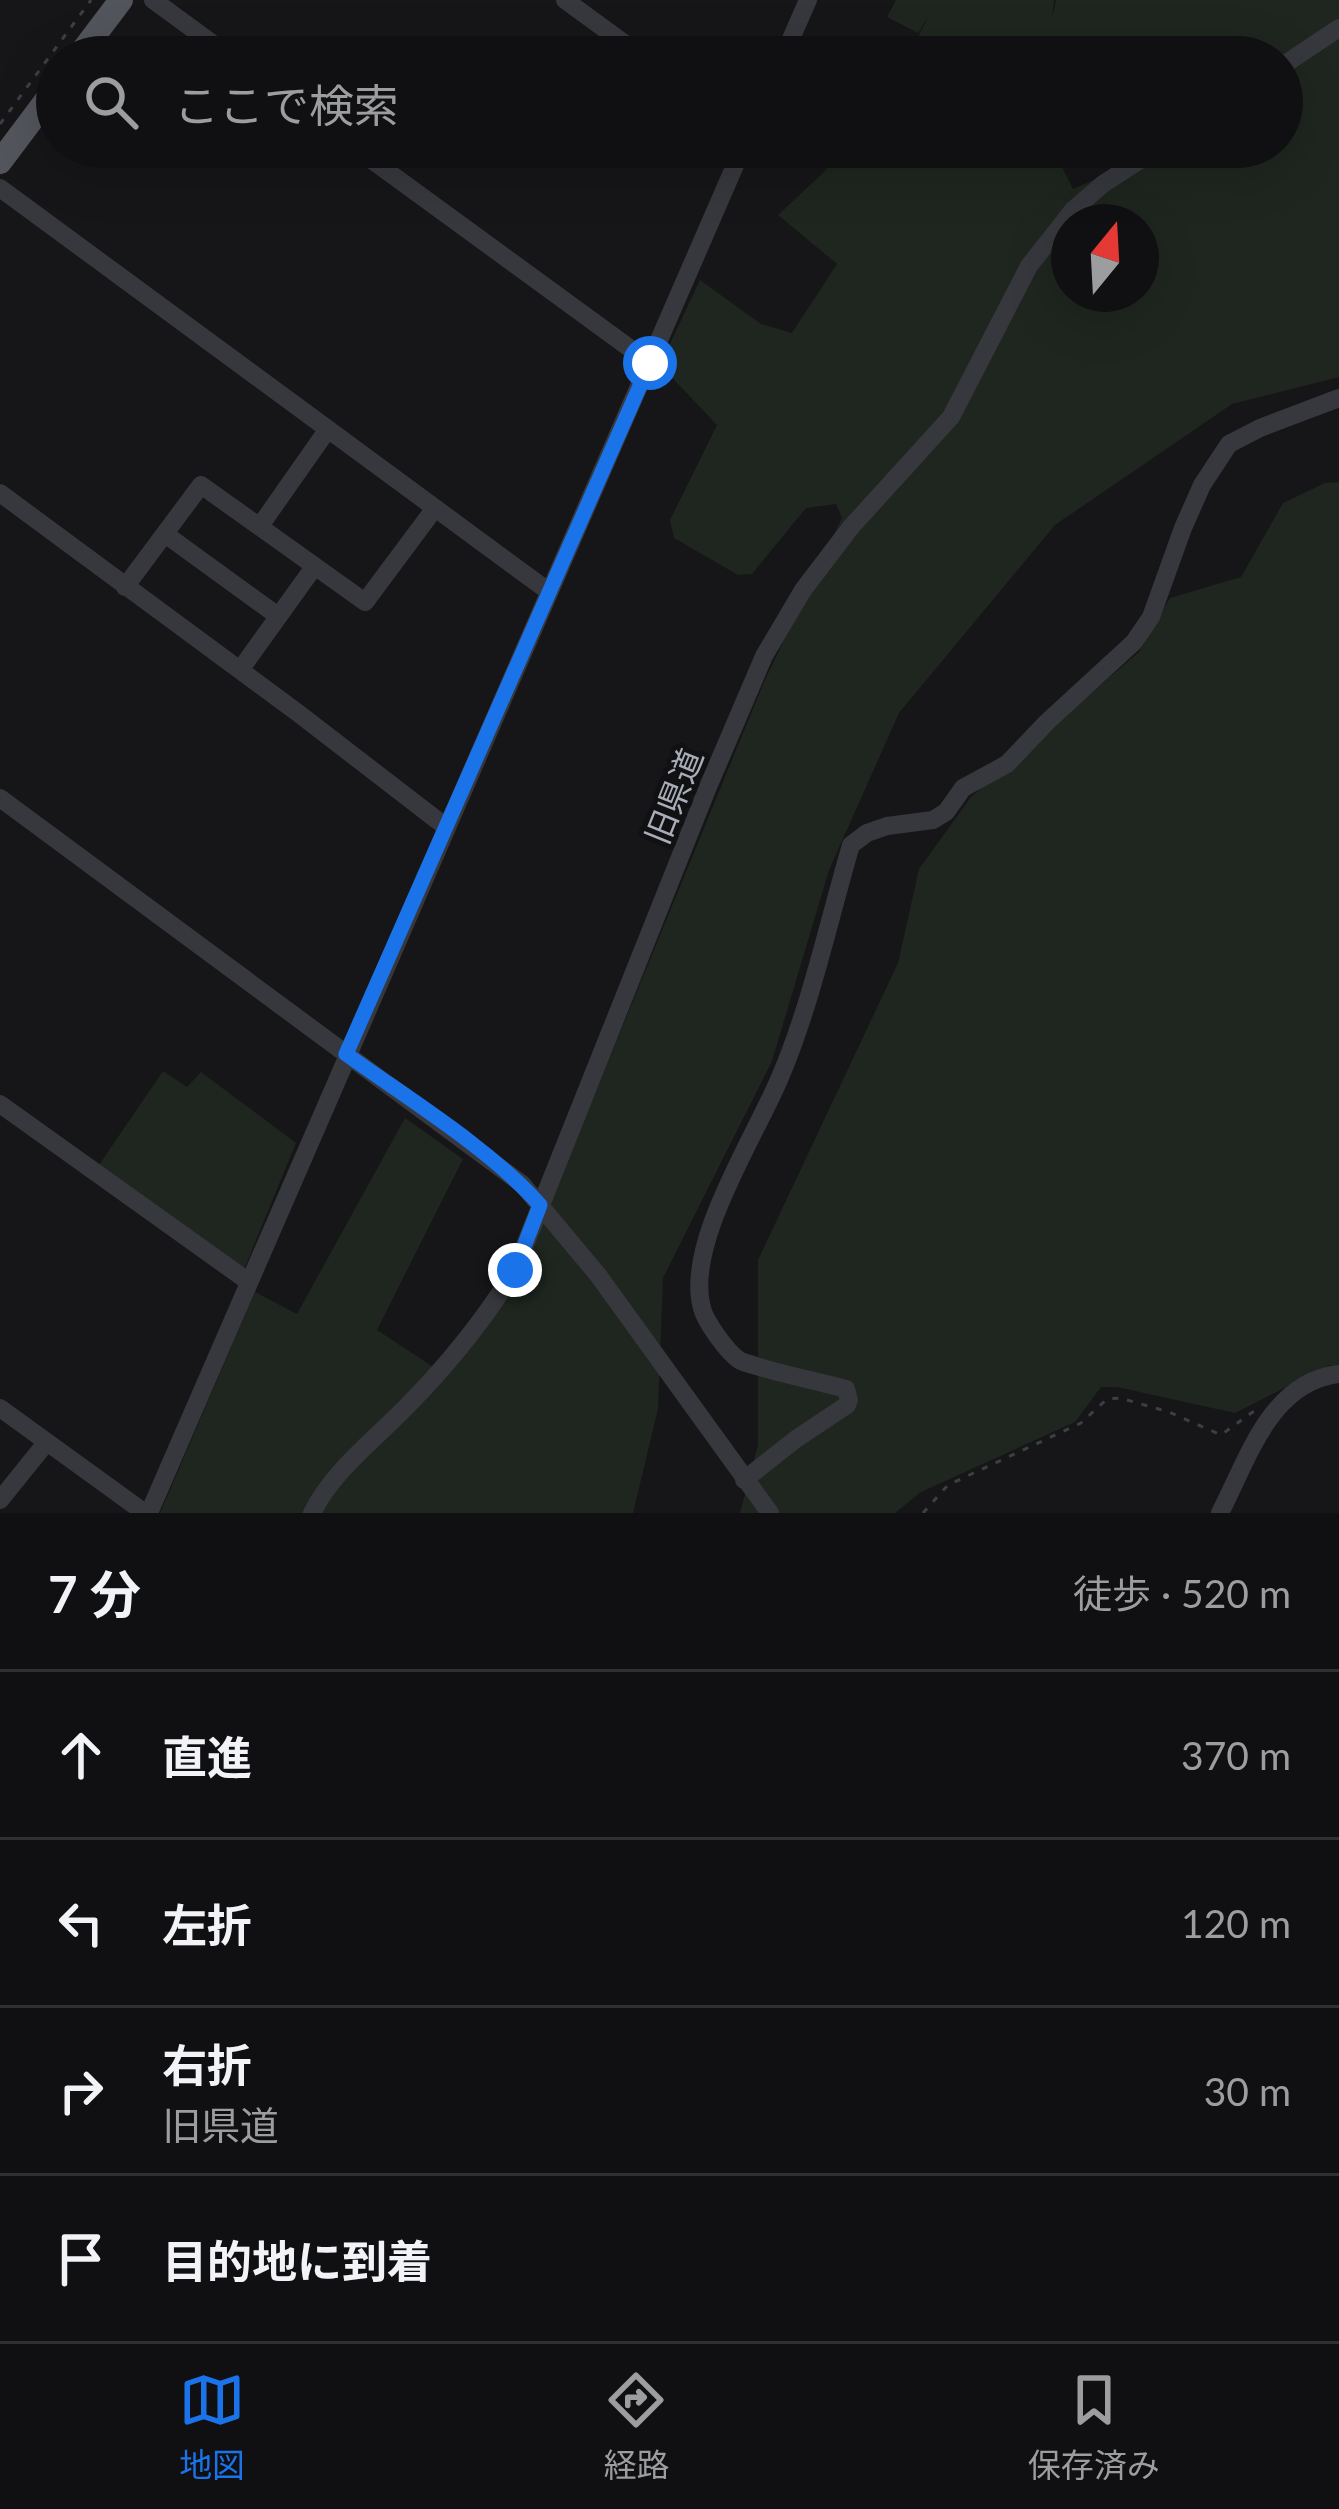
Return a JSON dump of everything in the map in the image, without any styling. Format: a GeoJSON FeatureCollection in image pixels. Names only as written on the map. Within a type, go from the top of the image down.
{"type":"FeatureCollection","features":[{"type":"Feature","properties":{"kind":"main road"},"geometry":{"type":"LineString","coordinates":[[94,36],[121,0]]}},
{"type":"Feature","properties":{"kind":"main road"},"geometry":{"type":"LineString","coordinates":[[0,162],[36,114]]}},
{"type":"Feature","properties":{"kind":"street"},"geometry":{"type":"LineString","coordinates":[[153,0],[202,36]]}},
{"type":"Feature","properties":{"kind":"street"},"geometry":{"type":"LineString","coordinates":[[566,0],[615,36]]}},
{"type":"Feature","properties":{"kind":"street"},"geometry":{"type":"LineString","coordinates":[[792,36],[808,0]]}},
{"type":"Feature","properties":{"kind":"street"},"geometry":{"type":"LineString","coordinates":[[1303,52],[1339,28]]}},
{"type":"Feature","properties":{"kind":"street"},"geometry":{"type":"LineString","coordinates":[[383,168],[650,363]]}},
{"type":"Feature","properties":{"kind":"street"},"geometry":{"type":"LineString","coordinates":[[0,1408],[147,1513],[734,168]]}},
{"type":"Feature","properties":{"kind":"street","name":"旧県道"},"geometry":{"type":"LineString","coordinates":[[312,1513],[336,1478],[484,1321],[515,1270],[708,787],[764,656],[803,590],[850,527],[951,417],[1029,266],[1073,211],[1127,168]]}},
{"type":"Feature","properties":{"kind":"street"},"geometry":{"type":"LineString","coordinates":[[0,188],[548,591]]}},
{"type":"Feature","properties":{"kind":"street"},"geometry":{"type":"LineString","coordinates":[[744,1480],[849,1400],[846,1389],[739,1360],[711,1327],[702,1309],[699,1283],[726,1187],[782,1075],[851,845],[887,826],[933,820],[946,812],[963,788],[1007,764],[1134,642],[1151,617],[1202,485],[1229,444],[1339,398]]}},
{"type":"Feature","properties":{"kind":"street"},"geometry":{"type":"LineString","coordinates":[[260,526],[328,429]]}},
{"type":"Feature","properties":{"kind":"street"},"geometry":{"type":"LineString","coordinates":[[125,587],[201,485],[365,602],[435,508]]}},
{"type":"Feature","properties":{"kind":"street"},"geometry":{"type":"LineString","coordinates":[[0,493],[446,827]]}},
{"type":"Feature","properties":{"kind":"street"},"geometry":{"type":"LineString","coordinates":[[165,534],[278,616]]}},
{"type":"Feature","properties":{"kind":"street"},"geometry":{"type":"LineString","coordinates":[[240,670],[314,567]]}},
{"type":"Feature","properties":{"kind":"street"},"geometry":{"type":"LineString","coordinates":[[0,798],[522,1184],[619,1304],[770,1513]]}},
{"type":"Feature","properties":{"kind":"street"},"geometry":{"type":"LineString","coordinates":[[0,1104],[249,1282]]}},
{"type":"Feature","properties":{"kind":"street"},"geometry":{"type":"LineString","coordinates":[[1220,1513],[1269,1417],[1286,1398],[1316,1378],[1339,1375]]}},
{"type":"Feature","properties":{"kind":"street"},"geometry":{"type":"LineString","coordinates":[[0,1500],[46,1443]]}},
{"type":"Feature","properties":{"kind":"path"},"geometry":{"type":"LineString","coordinates":[[65,36],[91,0]]}},
{"type":"Feature","properties":{"kind":"path"},"geometry":{"type":"LineString","coordinates":[[0,124],[36,75]]}},
{"type":"Feature","properties":{"kind":"path"},"geometry":{"type":"LineString","coordinates":[[923,1513],[948,1485],[1081,1423],[1107,1399],[1120,1398],[1169,1412],[1221,1435],[1252,1410],[1269,1417]]}},
{"type":"Feature","properties":{"kind":"shaded area"},"geometry":{"type":"Polygon","coordinates":[[[896,0],[1054,0],[1052,19],[1056,0],[1339,0],[1339,19],[1303,43],[1303,36],[918,36],[929,15],[918,33],[887,17],[896,0]]]}},
{"type":"Feature","properties":{"kind":"shaded area"},"geometry":{"type":"Polygon","coordinates":[[[1339,38],[1339,377],[1232,404],[1055,525],[899,713],[829,870],[772,1061],[663,1278],[658,1409],[633,1513],[160,1513],[255,1292],[297,1314],[405,1118],[463,1159],[377,1330],[447,1376],[520,1276],[764,682],[842,518],[836,504],[806,508],[752,574],[738,575],[674,538],[670,520],[717,425],[660,365],[700,280],[761,324],[792,333],[837,264],[778,215],[827,168],[1062,168],[1073,189],[1120,168],[1303,168],[1303,61],[1339,38]]]}},
{"type":"Feature","properties":{"kind":"shaded area"},"geometry":{"type":"Polygon","coordinates":[[[1339,482],[1339,1369],[1330,1365],[1235,1413],[1101,1387],[1075,1422],[921,1492],[895,1513],[740,1513],[758,1445],[758,1260],[898,963],[919,869],[971,797],[1139,652],[1170,598],[1241,577],[1283,503],[1325,483],[1339,482]]]}},
{"type":"Feature","properties":{"kind":"shaded area"},"geometry":{"type":"Polygon","coordinates":[[[163,1071],[187,1087],[201,1072],[296,1143],[245,1267],[240,1268],[99,1165],[163,1071]]]}},
{"type":"Feature","properties":{"kind":"route"},"geometry":{"type":"LineString","coordinates":[[515,1270],[540,1205],[490,1159],[346,1054],[650,363]]}}]}
